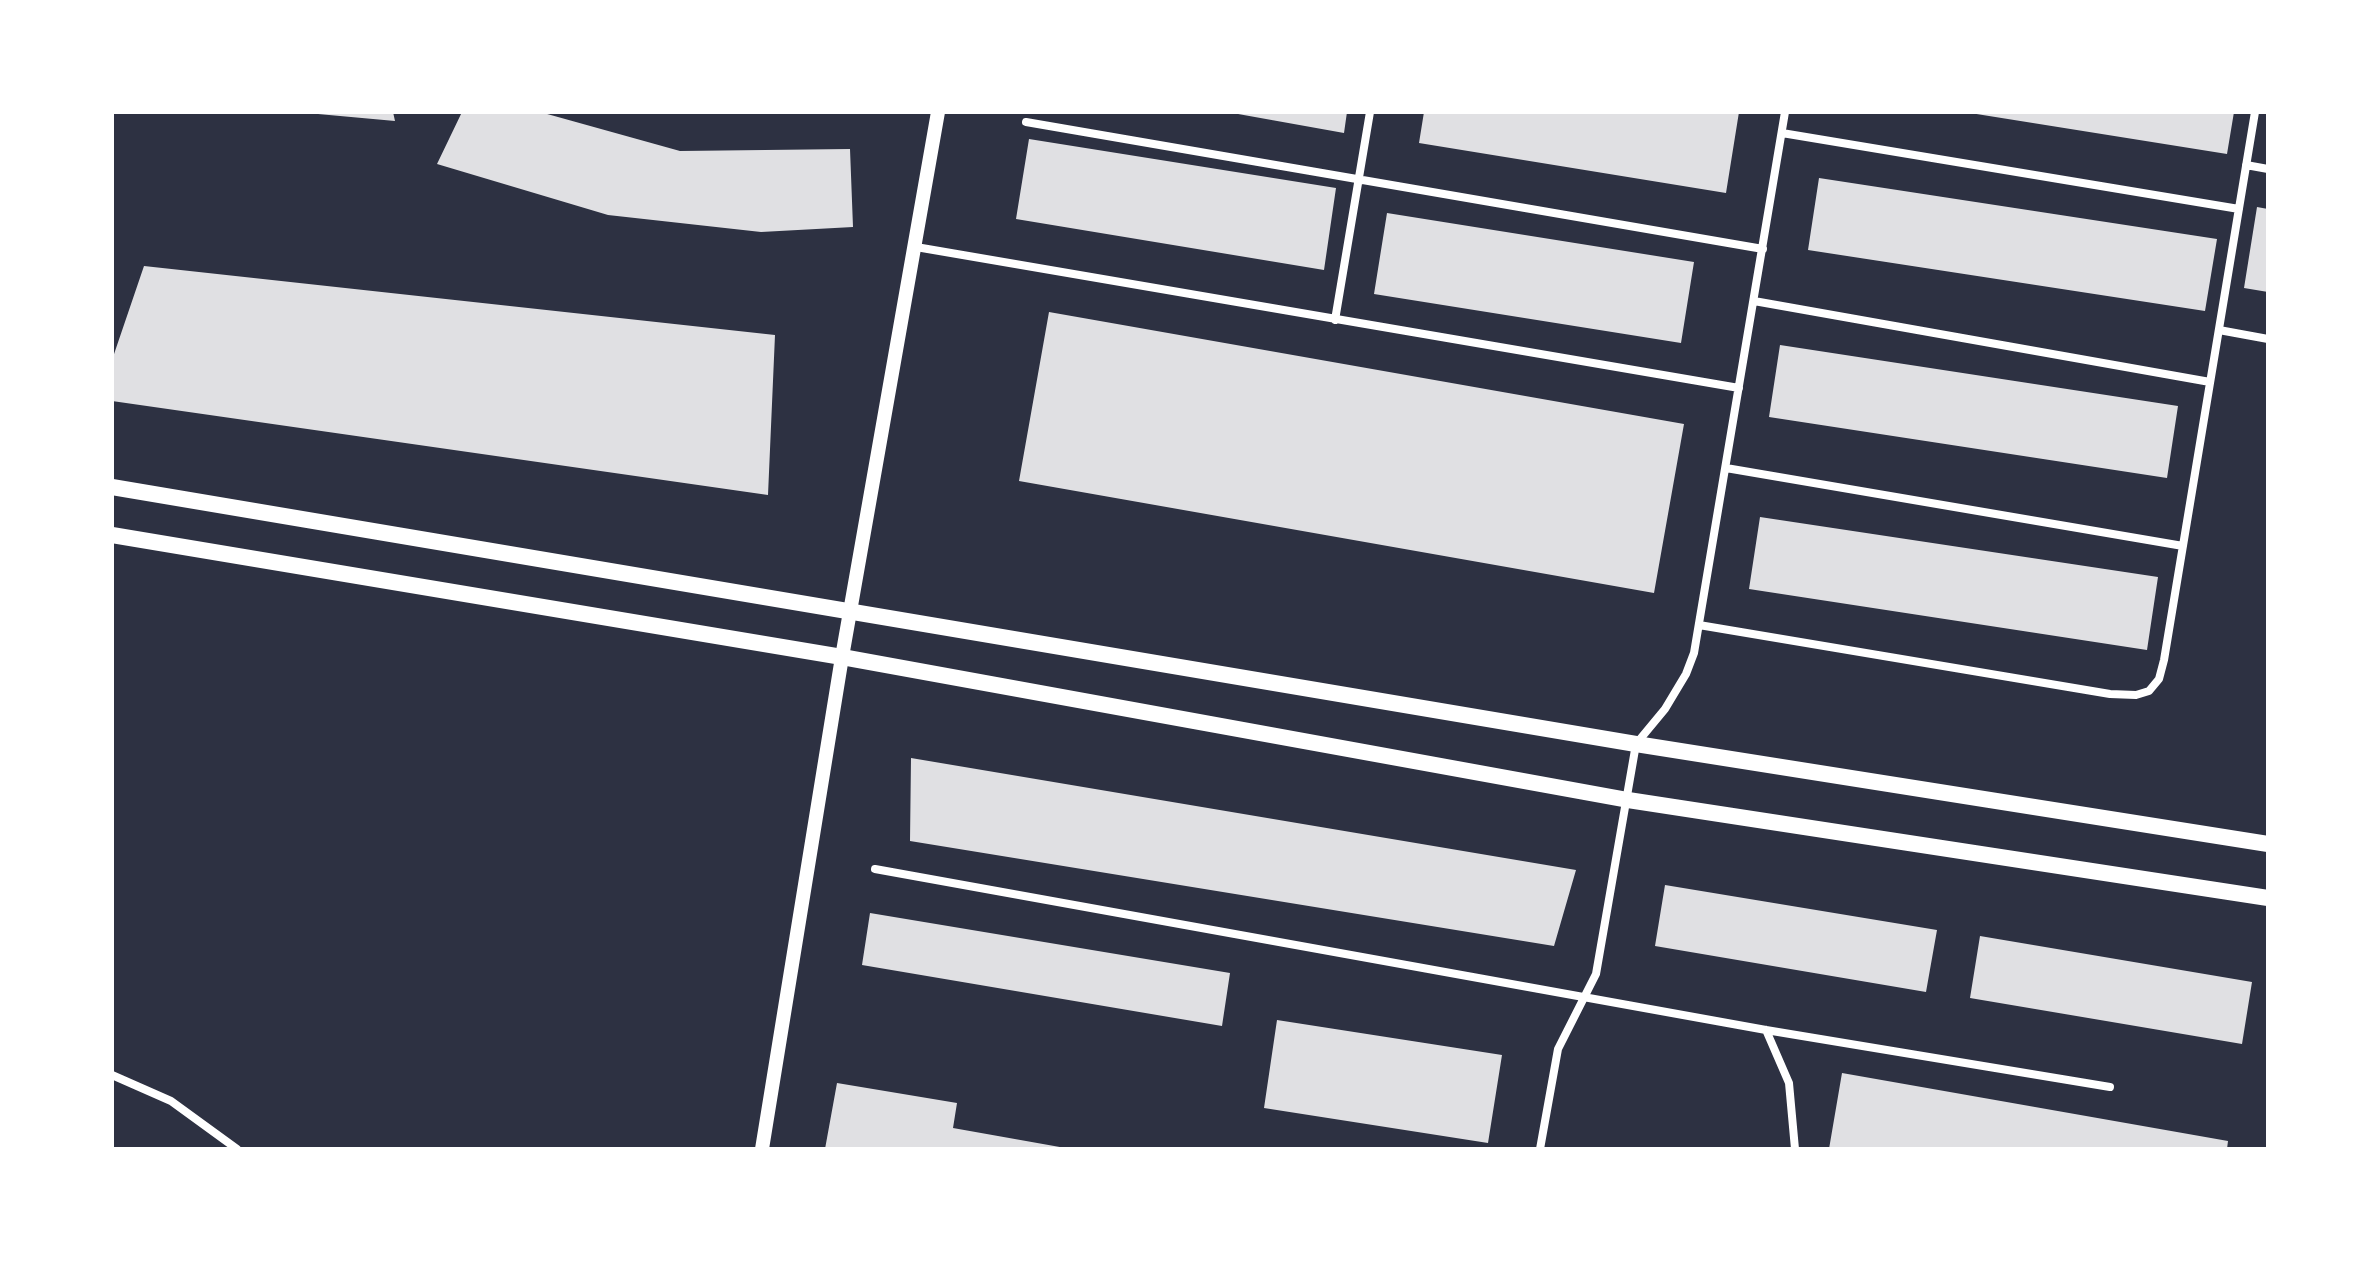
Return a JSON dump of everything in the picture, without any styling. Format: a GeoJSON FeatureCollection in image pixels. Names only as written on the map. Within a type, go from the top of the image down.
{"type":"FeatureCollection","features":[{"type":"Feature","properties":{"kind":"main road"},"geometry":{"type":"LineString","coordinates":[[112,487],[850,614],[1636,744],[2268,844]]}},
{"type":"Feature","properties":{"kind":"main road"},"geometry":{"type":"LineString","coordinates":[[112,535],[842,657],[1628,800],[2268,898]]}},
{"type":"Feature","properties":{"kind":"street"},"geometry":{"type":"LineString","coordinates":[[762,1149],[842,657],[938,112]]}},
{"type":"Feature","properties":{"kind":"street"},"geometry":{"type":"LineString","coordinates":[[1335,320],[1370,112]]}},
{"type":"Feature","properties":{"kind":"street"},"geometry":{"type":"LineString","coordinates":[[1540,1149],[1558,1049],[1596,974],[1636,744],[1665,709],[1686,674],[1699,625],[1785,112]]}},
{"type":"Feature","properties":{"kind":"street"},"geometry":{"type":"LineString","coordinates":[[1699,625],[2110,694],[2136,695],[2149,691],[2159,679],[2255,112]]}},
{"type":"Feature","properties":{"kind":"street"},"geometry":{"type":"LineString","coordinates":[[1026,122],[1763,249]]}},
{"type":"Feature","properties":{"kind":"street"},"geometry":{"type":"LineString","coordinates":[[1782,133],[2239,209]]}},
{"type":"Feature","properties":{"kind":"street"},"geometry":{"type":"LineString","coordinates":[[2246,165],[2268,169]]}},
{"type":"Feature","properties":{"kind":"street"},"geometry":{"type":"LineString","coordinates":[[916,247],[1739,388]]}},
{"type":"Feature","properties":{"kind":"street"},"geometry":{"type":"LineString","coordinates":[[1754,301],[2210,382]]}},
{"type":"Feature","properties":{"kind":"street"},"geometry":{"type":"LineString","coordinates":[[2219,330],[2268,339]]}},
{"type":"Feature","properties":{"kind":"street"},"geometry":{"type":"LineString","coordinates":[[1726,468],[2183,546]]}},
{"type":"Feature","properties":{"kind":"street"},"geometry":{"type":"LineString","coordinates":[[875,869],[1766,1030],[2110,1087]]}},
{"type":"Feature","properties":{"kind":"street"},"geometry":{"type":"LineString","coordinates":[[1766,1030],[1789,1083],[1795,1149]]}},
{"type":"Feature","properties":{"kind":"street"},"geometry":{"type":"LineString","coordinates":[[112,1075],[171,1101],[237,1149]]}},
{"type":"Feature","properties":{"kind":"building"},"geometry":{"type":"Polygon","coordinates":[[[393,112],[395,121],[318,114],[393,112]]]}},
{"type":"Feature","properties":{"kind":"building"},"geometry":{"type":"Polygon","coordinates":[[[462,112],[540,112],[680,151],[850,149],[853,227],[761,232],[608,215],[437,164],[462,112]]]}},
{"type":"Feature","properties":{"kind":"building"},"geometry":{"type":"Polygon","coordinates":[[[1227,112],[1347,112],[1344,133],[1227,112]]]}},
{"type":"Feature","properties":{"kind":"building"},"geometry":{"type":"Polygon","coordinates":[[[1424,112],[1739,112],[1726,193],[1419,143],[1424,112]]]}},
{"type":"Feature","properties":{"kind":"building"},"geometry":{"type":"Polygon","coordinates":[[[1964,112],[2234,112],[2227,154],[1964,112]]]}},
{"type":"Feature","properties":{"kind":"building"},"geometry":{"type":"Polygon","coordinates":[[[1029,139],[1336,188],[1324,270],[1016,219],[1029,139]]]}},
{"type":"Feature","properties":{"kind":"building"},"geometry":{"type":"Polygon","coordinates":[[[1819,178],[2217,239],[2205,311],[1808,250],[1819,178]]]}},
{"type":"Feature","properties":{"kind":"building"},"geometry":{"type":"Polygon","coordinates":[[[2257,207],[2268,209],[2268,292],[2244,288],[2257,207]]]}},
{"type":"Feature","properties":{"kind":"building"},"geometry":{"type":"Polygon","coordinates":[[[1387,213],[1694,262],[1681,343],[1374,294],[1387,213]]]}},
{"type":"Feature","properties":{"kind":"building"},"geometry":{"type":"Polygon","coordinates":[[[144,266],[775,335],[768,495],[112,401],[112,360],[144,266]]]}},
{"type":"Feature","properties":{"kind":"building"},"geometry":{"type":"Polygon","coordinates":[[[1049,312],[1684,424],[1654,593],[1019,481],[1049,312]]]}},
{"type":"Feature","properties":{"kind":"building"},"geometry":{"type":"Polygon","coordinates":[[[1780,345],[2178,406],[2167,478],[1769,417],[1780,345]]]}},
{"type":"Feature","properties":{"kind":"building"},"geometry":{"type":"Polygon","coordinates":[[[1760,517],[2158,577],[2147,650],[1749,589],[1760,517]]]}},
{"type":"Feature","properties":{"kind":"building"},"geometry":{"type":"Polygon","coordinates":[[[911,758],[1576,870],[1554,946],[910,841],[911,758]]]}},
{"type":"Feature","properties":{"kind":"building"},"geometry":{"type":"Polygon","coordinates":[[[1665,885],[1937,930],[1926,992],[1655,946],[1665,885]]]}},
{"type":"Feature","properties":{"kind":"building"},"geometry":{"type":"Polygon","coordinates":[[[870,913],[1230,973],[1222,1026],[862,965],[870,913]]]}},
{"type":"Feature","properties":{"kind":"building"},"geometry":{"type":"Polygon","coordinates":[[[1980,936],[2252,982],[2242,1044],[1970,998],[1980,936]]]}},
{"type":"Feature","properties":{"kind":"building"},"geometry":{"type":"Polygon","coordinates":[[[1277,1020],[1502,1055],[1488,1143],[1264,1108],[1277,1020]]]}},
{"type":"Feature","properties":{"kind":"building"},"geometry":{"type":"Polygon","coordinates":[[[1842,1073],[2228,1141],[2227,1149],[1829,1149],[1842,1073]]]}},
{"type":"Feature","properties":{"kind":"building"},"geometry":{"type":"Polygon","coordinates":[[[837,1083],[957,1103],[953,1128],[1071,1149],[825,1149],[837,1083]]]}}]}
